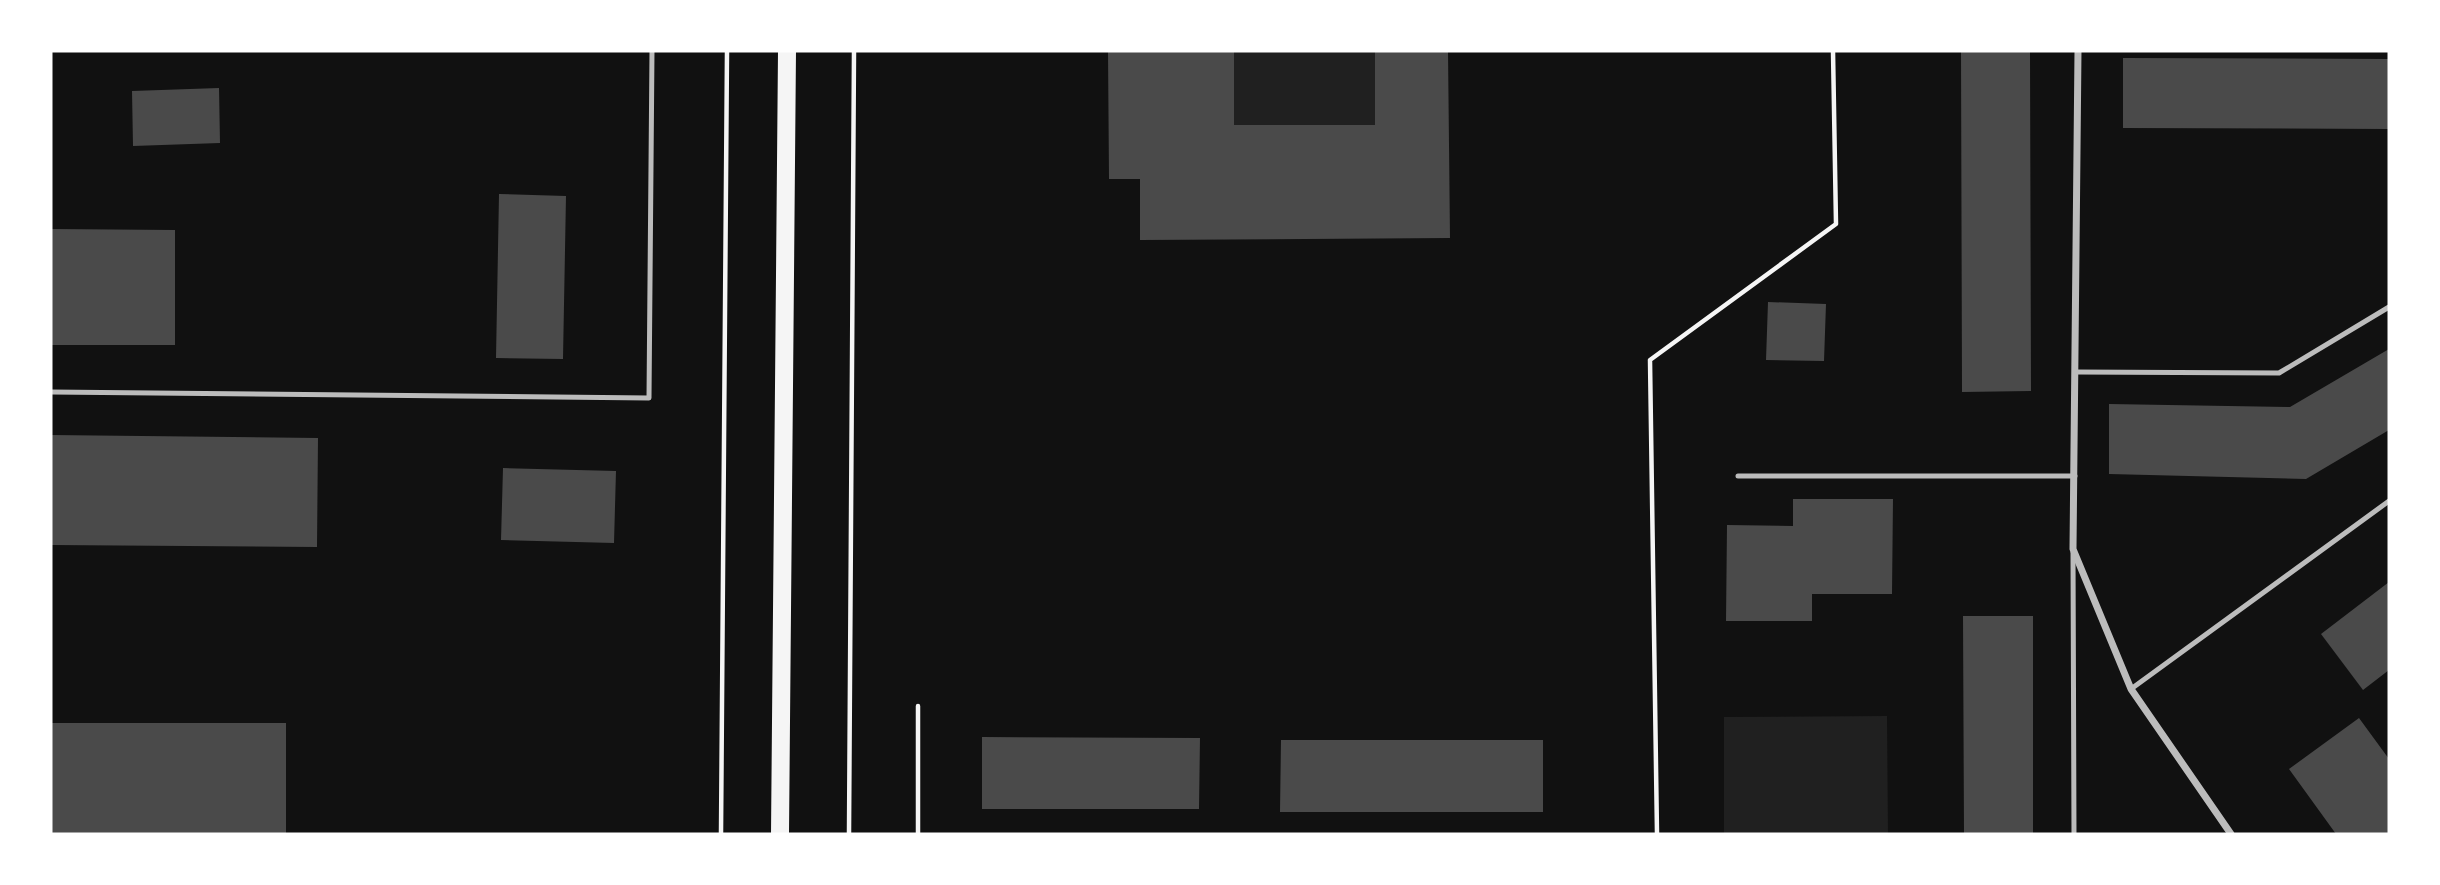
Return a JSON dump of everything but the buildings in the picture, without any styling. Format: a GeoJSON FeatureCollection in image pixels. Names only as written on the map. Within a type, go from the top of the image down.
{"type":"FeatureCollection","features":[{"type":"Feature","properties":{"kind":"main road"},"geometry":{"type":"LineString","coordinates":[[780,834],[787,51]]}},
{"type":"Feature","properties":{"kind":"street"},"geometry":{"type":"LineString","coordinates":[[2078,51],[2073,549],[2131,689],[2231,834]]}},
{"type":"Feature","properties":{"kind":"lane"},"geometry":{"type":"LineString","coordinates":[[51,391],[649,398],[652,51]]}},
{"type":"Feature","properties":{"kind":"lane"},"geometry":{"type":"LineString","coordinates":[[2076,372],[2279,373],[2389,307]]}},
{"type":"Feature","properties":{"kind":"lane"},"geometry":{"type":"LineString","coordinates":[[1738,476],[2075,476]]}},
{"type":"Feature","properties":{"kind":"lane"},"geometry":{"type":"LineString","coordinates":[[2131,689],[2389,501]]}},
{"type":"Feature","properties":{"kind":"lane"},"geometry":{"type":"LineString","coordinates":[[2073,549],[2074,834]]}},
{"type":"Feature","properties":{"kind":"path"},"geometry":{"type":"LineString","coordinates":[[721,834],[727,51]]}},
{"type":"Feature","properties":{"kind":"path"},"geometry":{"type":"LineString","coordinates":[[849,834],[854,51]]}},
{"type":"Feature","properties":{"kind":"path"},"geometry":{"type":"LineString","coordinates":[[1657,834],[1650,360],[1836,224],[1833,51]]}},
{"type":"Feature","properties":{"kind":"path"},"geometry":{"type":"LineString","coordinates":[[918,706],[918,834]]}},
{"type":"Feature","properties":{"kind":"shaded area"},"geometry":{"type":"Polygon","coordinates":[[[1234,51],[1375,51],[1375,125],[1234,125],[1234,51]]]}},
{"type":"Feature","properties":{"kind":"shaded area"},"geometry":{"type":"Polygon","coordinates":[[[1887,716],[1888,834],[1724,834],[1724,717],[1887,716]]]}}]}
